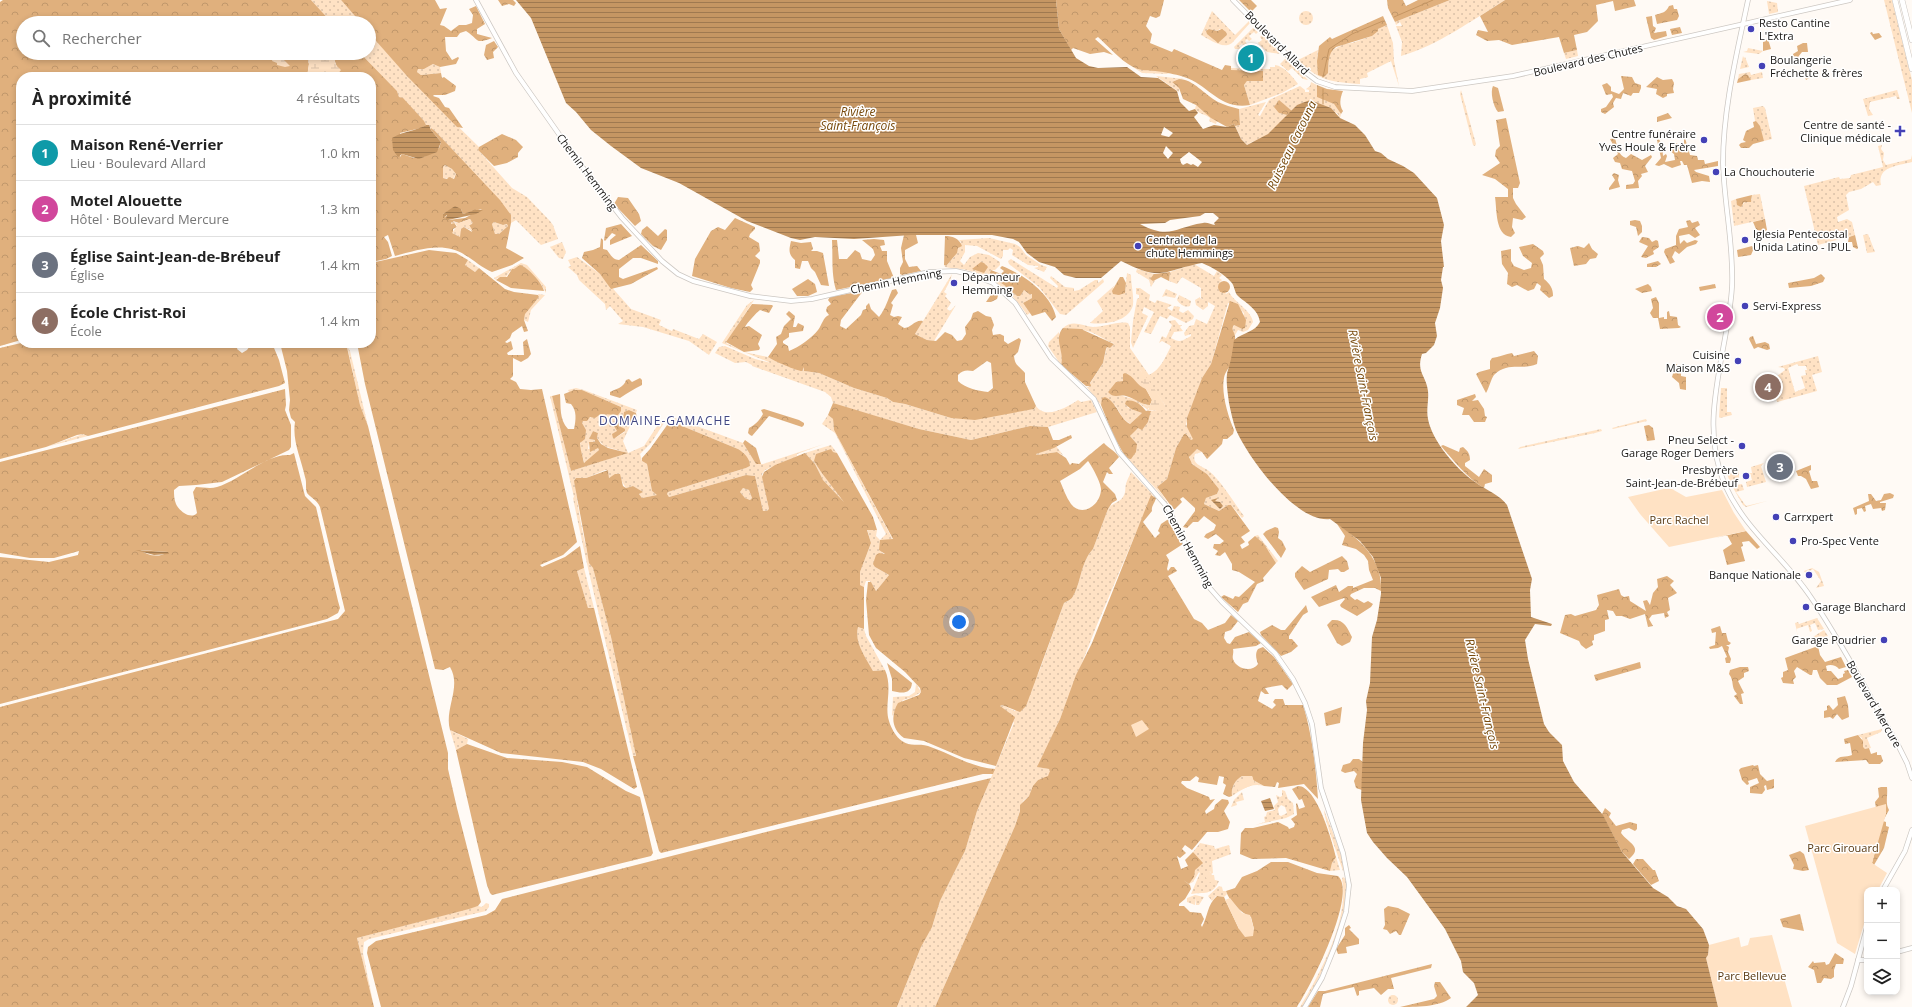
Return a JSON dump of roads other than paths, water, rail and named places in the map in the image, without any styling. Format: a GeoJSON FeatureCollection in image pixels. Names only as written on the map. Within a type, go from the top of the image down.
{"type":"FeatureCollection","features":[{"type":"Feature","properties":{"kind":"main road"},"geometry":{"type":"LineString","coordinates":[[1894,0],[1912,69]]}},
{"type":"Feature","properties":{"kind":"main road"},"geometry":{"type":"LineString","coordinates":[[1902,0],[1912,40]]}},
{"type":"Feature","properties":{"kind":"street","name":"Chemin Hemming"},"geometry":{"type":"LineString","coordinates":[[476,0],[516,73],[576,158],[622,218],[662,261],[678,274],[693,281],[750,296],[791,301],[812,299],[930,272],[956,271],[977,276],[993,283],[1015,303],[1051,358],[1094,400],[1116,447],[1125,461],[1155,492],[1168,508],[1196,566],[1208,586],[1222,602],[1275,654],[1290,674],[1305,702],[1312,724],[1321,788],[1343,853],[1348,876],[1349,893],[1344,919],[1332,953],[1318,984],[1305,1007]]}},
{"type":"Feature","properties":{"kind":"street","name":"Boulevard Allard"},"geometry":{"type":"LineString","coordinates":[[1233,0],[1305,72],[1323,84]]}},
{"type":"Feature","properties":{"kind":"street","name":"Boulevard Mercure"},"geometry":{"type":"LineString","coordinates":[[1748,0],[1726,110],[1724,178],[1732,277],[1729,316],[1714,403],[1714,432],[1717,459],[1725,485],[1738,510],[1756,534],[1795,577],[1817,607],[1896,741],[1912,778]]}},
{"type":"Feature","properties":{"kind":"street","name":"Boulevard des Chutes"},"geometry":{"type":"LineString","coordinates":[[1323,84],[1340,87],[1406,91],[1463,84],[1526,73],[1850,0]]}},
{"type":"Feature","properties":{"kind":"street"},"geometry":{"type":"LineString","coordinates":[[1885,887],[1904,851],[1912,830]]}},
{"type":"Feature","properties":{"kind":"street"},"geometry":{"type":"LineString","coordinates":[[1843,1007],[1864,939]]}},
{"type":"Feature","properties":{"kind":"street"},"geometry":{"type":"LineString","coordinates":[[1900,951],[1912,948]]}},
{"type":"Feature","properties":{"kind":"street"},"geometry":{"type":"LineString","coordinates":[[1858,960],[1864,960]]}},
{"type":"Feature","properties":{"kind":"water","name":"Rivière Saint-François"},"geometry":{"type":"Polygon","coordinates":[[[516,0],[1056,0],[1059,29],[1076,58],[1089,66],[1098,68],[1127,67],[1141,77],[1158,78],[1177,91],[1180,102],[1189,111],[1195,109],[1198,113],[1194,117],[1203,129],[1214,125],[1227,127],[1234,124],[1241,139],[1247,145],[1268,134],[1297,105],[1310,100],[1331,108],[1340,118],[1355,125],[1365,135],[1375,151],[1381,153],[1388,159],[1414,173],[1437,198],[1444,225],[1441,241],[1444,267],[1441,280],[1443,288],[1440,308],[1435,323],[1437,336],[1434,345],[1426,353],[1422,354],[1420,360],[1421,370],[1428,391],[1427,415],[1430,428],[1453,463],[1468,477],[1501,498],[1507,505],[1532,579],[1530,590],[1531,617],[1552,624],[1551,626],[1535,624],[1525,640],[1528,659],[1544,724],[1549,732],[1562,745],[1563,761],[1574,782],[1603,815],[1622,852],[1653,888],[1668,897],[1677,906],[1686,909],[1703,929],[1709,945],[1708,955],[1706,958],[1718,1007],[1466,1007],[1478,995],[1474,983],[1463,972],[1461,961],[1445,929],[1407,877],[1387,858],[1367,833],[1361,800],[1363,743],[1367,710],[1366,701],[1370,683],[1372,637],[1377,620],[1381,594],[1381,578],[1373,557],[1360,541],[1330,519],[1317,518],[1303,511],[1289,500],[1262,472],[1242,442],[1236,430],[1229,403],[1227,373],[1234,340],[1255,328],[1260,322],[1255,310],[1238,296],[1232,284],[1225,276],[1202,263],[1162,273],[1154,273],[1121,261],[1101,278],[1076,278],[1064,275],[1055,267],[1039,262],[1027,253],[1019,242],[1013,239],[992,235],[911,235],[854,239],[815,237],[800,240],[791,238],[747,221],[679,183],[641,168],[591,130],[576,112],[566,103],[531,18],[516,0]],[[1164,127],[1161,135],[1169,137],[1173,133],[1164,127]],[[1166,146],[1163,153],[1168,159],[1173,153],[1166,146]],[[1189,152],[1180,159],[1183,165],[1187,163],[1198,167],[1202,162],[1189,152]],[[1205,213],[1200,216],[1170,220],[1165,223],[1140,224],[1150,229],[1166,232],[1203,223],[1215,225],[1214,223],[1219,218],[1213,213],[1205,213]]]}},
{"type":"Feature","properties":{"kind":"water"},"geometry":{"type":"Polygon","coordinates":[[[429,125],[431,130],[441,142],[437,152],[419,159],[402,154],[398,157],[393,150],[392,138],[429,125]]]}},
{"type":"Feature","properties":{"kind":"water"},"geometry":{"type":"Polygon","coordinates":[[[455,206],[461,209],[463,214],[475,210],[483,210],[476,214],[448,220],[446,219],[447,215],[443,218],[443,214],[455,206]]]}},
{"type":"Feature","properties":{"kind":"water"},"geometry":{"type":"Polygon","coordinates":[[[1218,498],[1215,501],[1220,502],[1223,506],[1220,509],[1211,500],[1218,498]]]}},
{"type":"Feature","properties":{"kind":"water"},"geometry":{"type":"Polygon","coordinates":[[[135,550],[168,552],[169,554],[154,555],[135,550]]]}},
{"type":"Feature","properties":{"kind":"water"},"geometry":{"type":"Polygon","coordinates":[[[1270,798],[1274,809],[1265,811],[1261,801],[1270,798]]]}},
{"type":"Feature","properties":{"kind":"waterway","name":"Ruisseau Cacouna"},"geometry":{"type":"LineString","coordinates":[[1394,17],[1433,0]]}},
{"type":"Feature","properties":{"kind":"waterway","name":"Ruisseau Cacouna"},"geometry":{"type":"LineString","coordinates":[[1323,77],[1329,49],[1352,34],[1383,21]]}},
{"type":"Feature","properties":{"kind":"waterway","name":"Ruisseau Cacouna"},"geometry":{"type":"LineString","coordinates":[[1323,89],[1323,104]]}},
{"type":"Feature","properties":{"kind":"place","name":"Resto Cantine L'Extra"},"geometry":{"type":"Point","coordinates":[1751,29]}},
{"type":"Feature","properties":{"kind":"place","name":"Maison René-Verrier"},"geometry":{"type":"Point","coordinates":[1251,58]}},
{"type":"Feature","properties":{"kind":"place","name":"Boulangerie Fréchette & frères"},"geometry":{"type":"Point","coordinates":[1762,66]}},
{"type":"Feature","properties":{"kind":"place","name":"Centre de santé - Clinique médicale"},"geometry":{"type":"Point","coordinates":[1900,131]}},
{"type":"Feature","properties":{"kind":"place","name":"Centre funéraire Yves Houle & Frère"},"geometry":{"type":"Point","coordinates":[1704,140]}},
{"type":"Feature","properties":{"kind":"place","name":"La Chouchouterie"},"geometry":{"type":"Point","coordinates":[1716,172]}},
{"type":"Feature","properties":{"kind":"place","name":"Iglesia Pentecostal Unida Latino - IPUL"},"geometry":{"type":"Point","coordinates":[1745,240]}},
{"type":"Feature","properties":{"kind":"place","name":"Centrale de la chute Hemmings"},"geometry":{"type":"Point","coordinates":[1138,246]}},
{"type":"Feature","properties":{"kind":"place","name":"Dépanneur Hemming"},"geometry":{"type":"Point","coordinates":[954,283]}},
{"type":"Feature","properties":{"kind":"place","name":"Servi-Express"},"geometry":{"type":"Point","coordinates":[1745,306]}},
{"type":"Feature","properties":{"kind":"place","name":"Motel Alouette"},"geometry":{"type":"Point","coordinates":[1720,317]}},
{"type":"Feature","properties":{"kind":"place","name":"Cuisine Maison M&S"},"geometry":{"type":"Point","coordinates":[1738,361]}},
{"type":"Feature","properties":{"kind":"place","name":"École Christ-Roi"},"geometry":{"type":"Point","coordinates":[1768,387]}},
{"type":"Feature","properties":{"kind":"place","name":"Pneu Select - Garage Roger Demers"},"geometry":{"type":"Point","coordinates":[1742,446]}},
{"type":"Feature","properties":{"kind":"place","name":"Église Saint-Jean-de-Brébeuf"},"geometry":{"type":"Point","coordinates":[1780,467]}},
{"type":"Feature","properties":{"kind":"place","name":"Presbyrère Saint-Jean-de-Brébeuf"},"geometry":{"type":"Point","coordinates":[1746,476]}},
{"type":"Feature","properties":{"kind":"place","name":"Carrxpert"},"geometry":{"type":"Point","coordinates":[1776,517]}},
{"type":"Feature","properties":{"kind":"place","name":"Pro-Spec Vente"},"geometry":{"type":"Point","coordinates":[1793,541]}},
{"type":"Feature","properties":{"kind":"place","name":"Banque Nationale"},"geometry":{"type":"Point","coordinates":[1809,575]}},
{"type":"Feature","properties":{"kind":"place","name":"Garage Blanchard"},"geometry":{"type":"Point","coordinates":[1806,607]}},
{"type":"Feature","properties":{"kind":"place","name":"Garage Poudrier"},"geometry":{"type":"Point","coordinates":[1884,640]}},
{"type":"Feature","properties":{"kind":"district","name":"DOMAINE-GAMACHE"},"geometry":{"type":"Point","coordinates":[665,421]}},
{"type":"Feature","properties":{"kind":"park label","name":"Parc Rachel"},"geometry":{"type":"Point","coordinates":[1679,520]}},
{"type":"Feature","properties":{"kind":"park label","name":"Parc Girouard"},"geometry":{"type":"Point","coordinates":[1843,848]}},
{"type":"Feature","properties":{"kind":"park label","name":"Parc Bellevue"},"geometry":{"type":"Point","coordinates":[1752,976]}}]}
